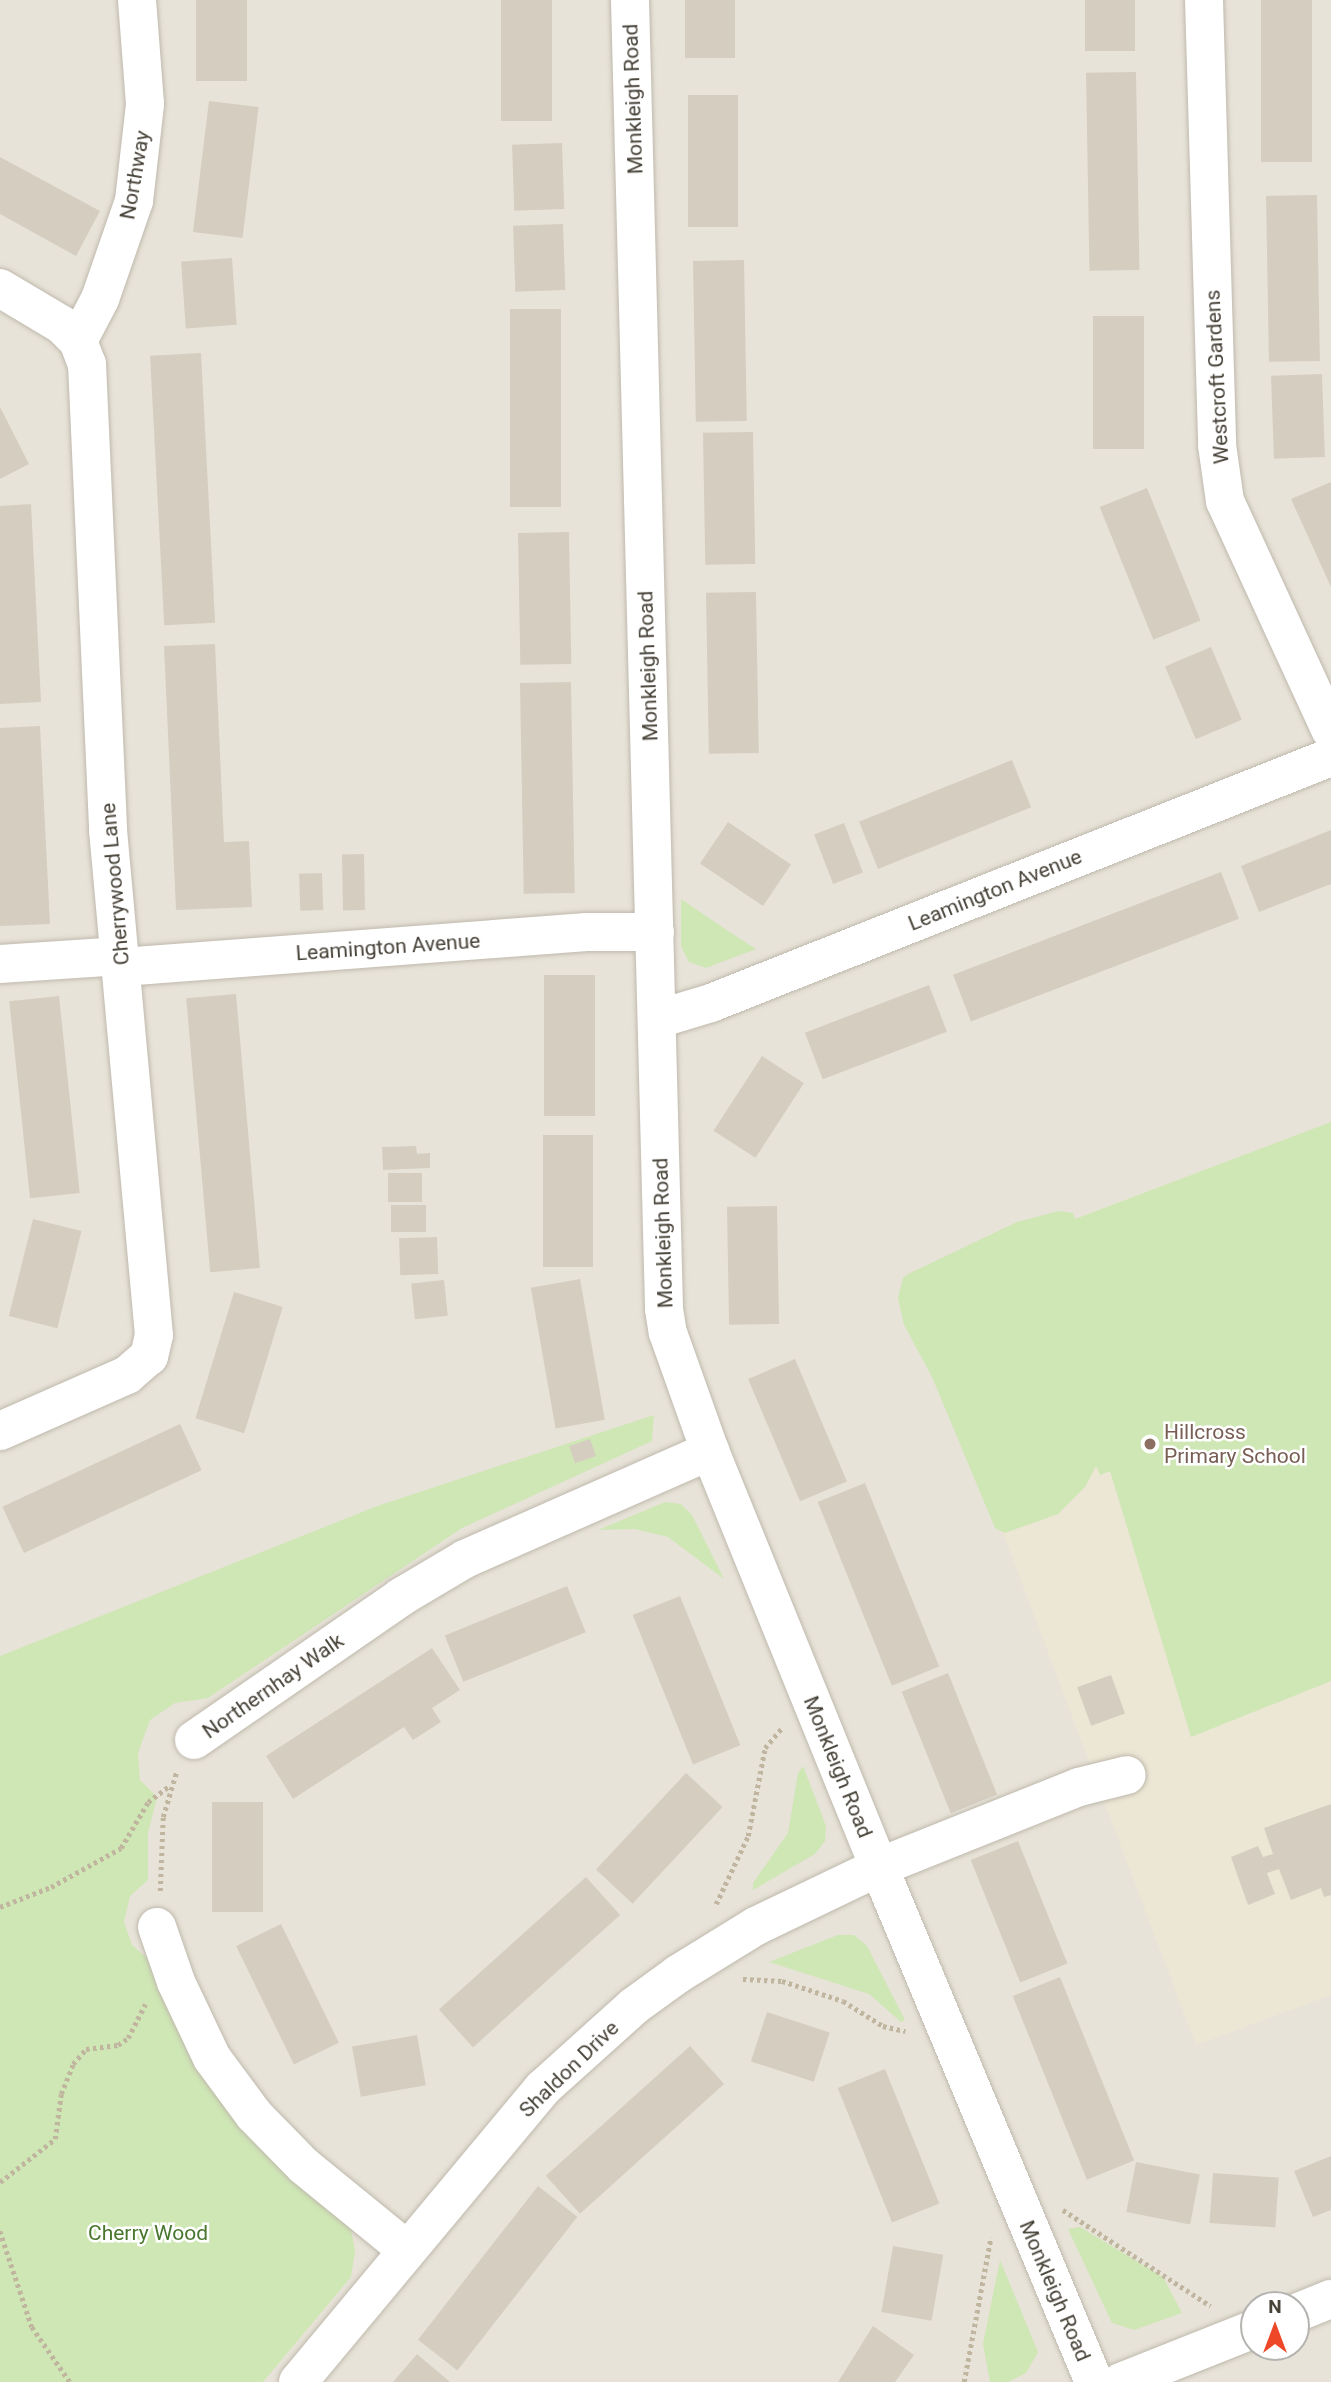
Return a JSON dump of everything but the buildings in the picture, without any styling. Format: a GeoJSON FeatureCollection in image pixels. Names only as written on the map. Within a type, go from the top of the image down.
{"type":"FeatureCollection","features":[{"type":"Feature","properties":{"kind":"street","name":"Northway"},"geometry":{"type":"LineString","coordinates":[[78,341],[100,299],[134,201],[145,104],[137,0]]}},
{"type":"Feature","properties":{"kind":"street","name":"Monkleigh Road"},"geometry":{"type":"LineString","coordinates":[[630,0],[664,1308],[668,1333],[710,1451],[808,1695],[1021,2213],[1094,2382]]}},
{"type":"Feature","properties":{"kind":"street","name":"Westcroft Gardens"},"geometry":{"type":"LineString","coordinates":[[1204,0],[1217,446],[1225,501],[1331,732]]}},
{"type":"Feature","properties":{"kind":"street"},"geometry":{"type":"LineString","coordinates":[[0,288],[62,325],[78,341]]}},
{"type":"Feature","properties":{"kind":"street","name":"Cherrywood Lane"},"geometry":{"type":"LineString","coordinates":[[0,1431],[127,1375],[149,1356],[154,1335],[108,830],[90,391],[78,341]]}},
{"type":"Feature","properties":{"kind":"street","name":"Leamington Avenue"},"geometry":{"type":"LineString","coordinates":[[658,1018],[711,1003],[1331,757]]}},
{"type":"Feature","properties":{"kind":"street","name":"Leamington Avenue"},"geometry":{"type":"LineString","coordinates":[[0,964],[121,961],[587,932],[655,932]]}},
{"type":"Feature","properties":{"kind":"street","name":"Northernhay Walk"},"geometry":{"type":"LineString","coordinates":[[194,1740],[401,1597],[465,1559],[710,1451]]}},
{"type":"Feature","properties":{"kind":"street","name":"Shaldon Drive"},"geometry":{"type":"LineString","coordinates":[[298,2382],[543,2088],[634,2006],[677,1974],[756,1926],[879,1867],[1079,1787],[1127,1775]]}},
{"type":"Feature","properties":{"kind":"street"},"geometry":{"type":"LineString","coordinates":[[161,1938],[212,2057],[254,2115],[303,2166],[407,2250]]}},
{"type":"Feature","properties":{"kind":"street"},"geometry":{"type":"LineString","coordinates":[[1121,2382],[1240,2335]]}},
{"type":"Feature","properties":{"kind":"path"},"geometry":{"type":"LineString","coordinates":[[713,1908],[748,1836],[765,1748],[808,1695]]}},
{"type":"Feature","properties":{"kind":"path","name":"Northernhay Walk"},"geometry":{"type":"LineString","coordinates":[[161,1938],[169,1786],[194,1740]]}},
{"type":"Feature","properties":{"kind":"path"},"geometry":{"type":"LineString","coordinates":[[0,1907],[51,1887],[121,1847],[148,1802],[169,1786]]}},
{"type":"Feature","properties":{"kind":"path"},"geometry":{"type":"LineString","coordinates":[[0,2182],[55,2139],[61,2094],[73,2064],[86,2049],[118,2045],[128,2038],[141,2020],[148,1973],[161,1938]]}},
{"type":"Feature","properties":{"kind":"path"},"geometry":{"type":"LineString","coordinates":[[677,1974],[782,1981],[843,2001],[883,2026],[951,2041]]}},
{"type":"Feature","properties":{"kind":"path"},"geometry":{"type":"LineString","coordinates":[[964,2382],[983,2297],[991,2236],[1021,2213],[1060,2207],[1212,2307]]}},
{"type":"Feature","properties":{"kind":"path"},"geometry":{"type":"LineString","coordinates":[[0,2231],[32,2327],[70,2382]]}},
{"type":"Feature","properties":{"kind":"shaded area"},"geometry":{"type":"Polygon","coordinates":[[[0,0],[1331,0],[1331,2382],[0,2382],[0,0]]]}},
{"type":"Feature","properties":{"kind":"shaded area","name":"Hillcross Primary School"},"geometry":{"type":"Polygon","coordinates":[[[1331,1122],[1331,1995],[1196,2045],[908,1281],[1331,1122]]]}},
{"type":"Feature","properties":{"kind":"green space"},"geometry":{"type":"Polygon","coordinates":[[[681,899],[756,949],[706,968],[689,962],[681,947],[681,899]]]}},
{"type":"Feature","properties":{"kind":"green space","name":"Hillcross Primary School"},"geometry":{"type":"Polygon","coordinates":[[[1331,1122],[1331,1681],[1191,1737],[1110,1471],[1100,1475],[1096,1466],[1085,1487],[1058,1514],[1005,1533],[995,1528],[932,1377],[904,1325],[898,1298],[903,1278],[908,1274],[1017,1222],[1059,1211],[1073,1213],[1075,1219],[1331,1122]]]}},
{"type":"Feature","properties":{"kind":"green space","name":"Cherry Wood"},"geometry":{"type":"Polygon","coordinates":[[[654,1415],[652,1441],[462,1528],[208,1698],[175,1703],[150,1720],[138,1753],[140,1780],[157,1797],[148,1833],[148,1880],[130,1896],[124,1922],[132,1945],[147,1958],[351,2229],[355,2251],[351,2277],[263,2382],[0,2382],[0,1656],[380,1505],[654,1415]]]}},
{"type":"Feature","properties":{"kind":"green space"},"geometry":{"type":"Polygon","coordinates":[[[665,1502],[681,1504],[692,1515],[724,1579],[668,1537],[635,1529],[598,1530],[665,1502]]]}},
{"type":"Feature","properties":{"kind":"green space"},"geometry":{"type":"Polygon","coordinates":[[[803,1766],[826,1826],[825,1841],[815,1854],[753,1890],[753,1883],[788,1833],[798,1773],[803,1766]]]}},
{"type":"Feature","properties":{"kind":"green space"},"geometry":{"type":"Polygon","coordinates":[[[838,1935],[854,1935],[867,1946],[905,2020],[901,2022],[869,1994],[769,1962],[838,1935]]]}},
{"type":"Feature","properties":{"kind":"green space"},"geometry":{"type":"Polygon","coordinates":[[[1080,2227],[1163,2277],[1182,2313],[1134,2330],[1112,2323],[1068,2229],[1080,2227]]]}},
{"type":"Feature","properties":{"kind":"green space"},"geometry":{"type":"Polygon","coordinates":[[[1000,2260],[1038,2352],[1026,2373],[1008,2382],[990,2382],[983,2344],[1000,2260]]]}},
{"type":"Feature","properties":{"kind":"place","name":"Hillcross Primary School"},"geometry":{"type":"Point","coordinates":[1150,1444]}}]}
